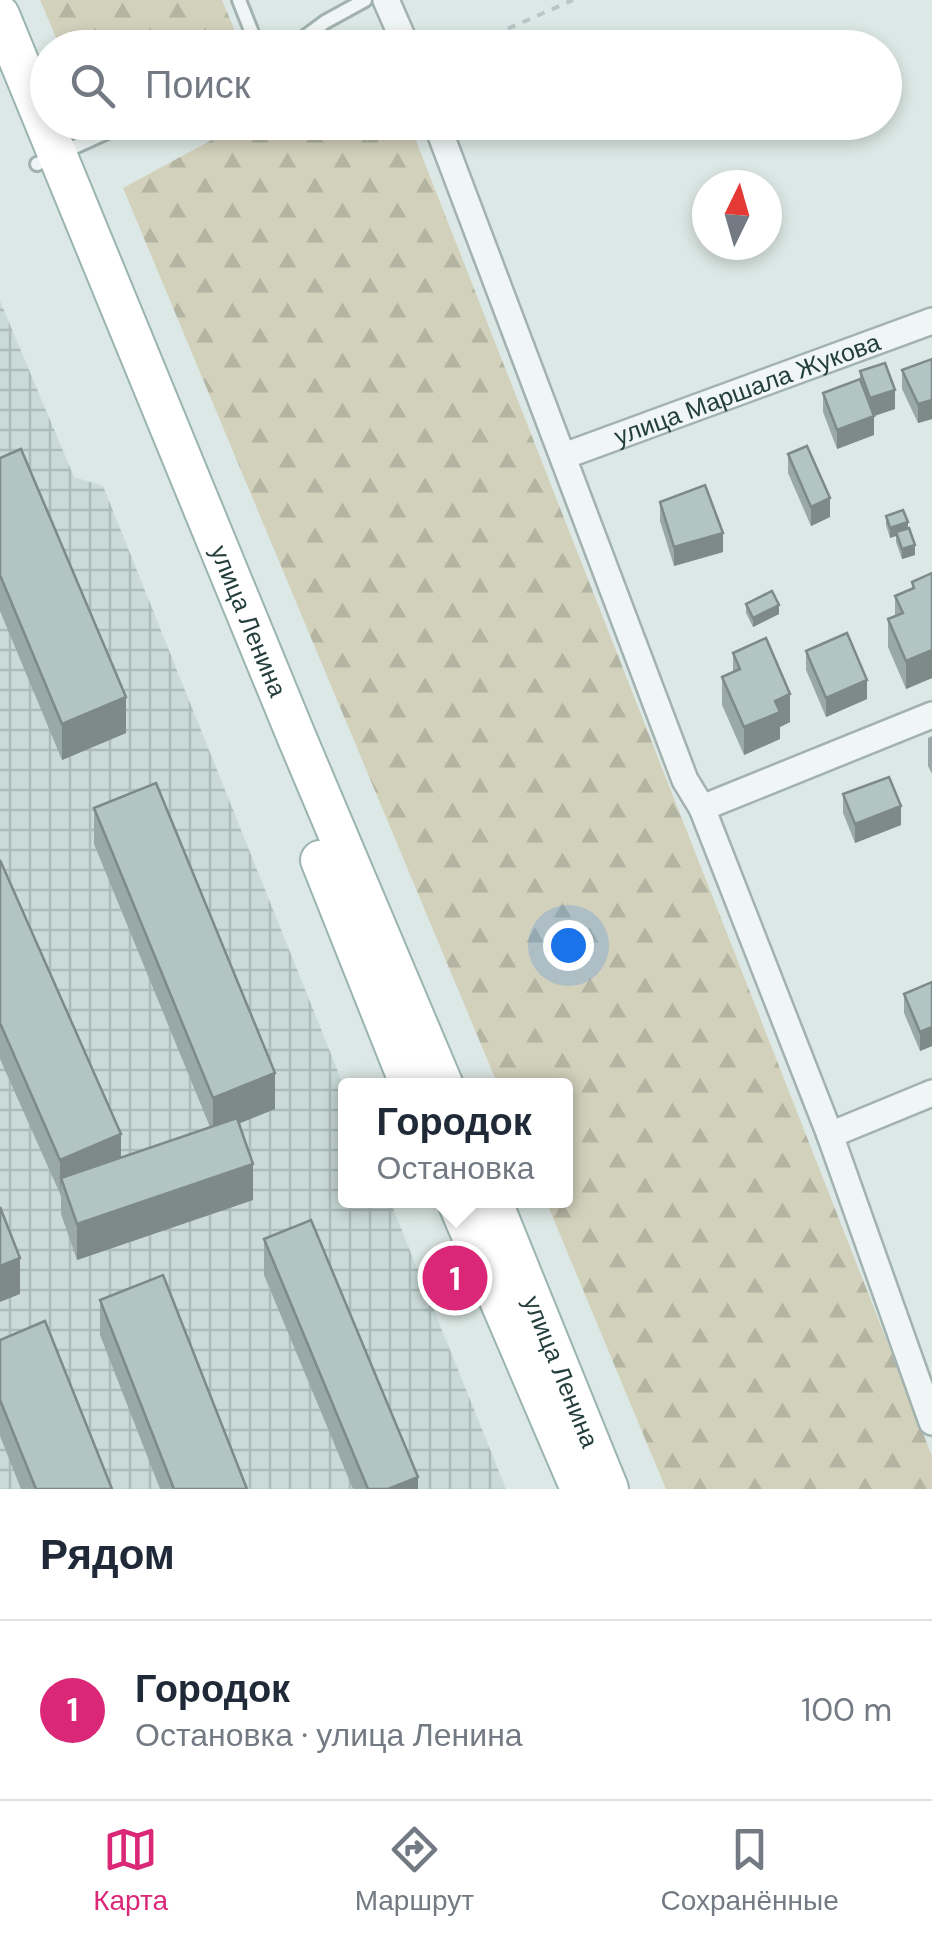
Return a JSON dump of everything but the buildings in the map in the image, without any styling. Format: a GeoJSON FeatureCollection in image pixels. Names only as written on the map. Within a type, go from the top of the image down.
{"type":"FeatureCollection","features":[{"type":"Feature","properties":{"kind":"main road"},"geometry":{"type":"LineString","coordinates":[[0,15],[30,107]]}},
{"type":"Feature","properties":{"kind":"main road"},"geometry":{"type":"LineString","coordinates":[[0,74],[30,128]]}},
{"type":"Feature","properties":{"kind":"main road"},"geometry":{"type":"LineString","coordinates":[[36,140],[47,159]]}},
{"type":"Feature","properties":{"kind":"main road"},"geometry":{"type":"LineString","coordinates":[[41,140],[47,159]]}},
{"type":"Feature","properties":{"kind":"main road","name":"улица Ленина"},"geometry":{"type":"LineString","coordinates":[[47,159],[407,1078]]}},
{"type":"Feature","properties":{"kind":"main road","name":"улица Ленина"},"geometry":{"type":"LineString","coordinates":[[47,159],[441,1078]]}},
{"type":"Feature","properties":{"kind":"main road","name":"улица Ленина"},"geometry":{"type":"LineString","coordinates":[[459,1208],[580,1489]]}},
{"type":"Feature","properties":{"kind":"main road","name":"улица Ленина"},"geometry":{"type":"LineString","coordinates":[[495,1208],[609,1489]]}},
{"type":"Feature","properties":{"kind":"street"},"geometry":{"type":"LineString","coordinates":[[386,0],[399,30]]}},
{"type":"Feature","properties":{"kind":"street"},"geometry":{"type":"LineString","coordinates":[[443,140],[685,780],[702,808],[830,1135],[932,1422]]}},
{"type":"Feature","properties":{"kind":"street","name":"улица Маршала Жукова"},"geometry":{"type":"LineString","coordinates":[[564,456],[932,321]]}},
{"type":"Feature","properties":{"kind":"street"},"geometry":{"type":"LineString","coordinates":[[702,808],[932,715]]}},
{"type":"Feature","properties":{"kind":"street"},"geometry":{"type":"LineString","coordinates":[[830,1135],[932,1093]]}},
{"type":"Feature","properties":{"kind":"lane"},"geometry":{"type":"LineString","coordinates":[[239,0],[251,30]]}},
{"type":"Feature","properties":{"kind":"lane"},"geometry":{"type":"LineString","coordinates":[[314,30],[365,0]]}},
{"type":"Feature","properties":{"kind":"lane"},"geometry":{"type":"LineString","coordinates":[[47,159],[89,140]]}},
{"type":"Feature","properties":{"kind":"path"},"geometry":{"type":"LineString","coordinates":[[505,30],[573,0]]}},
{"type":"Feature","properties":{"kind":"shaded area"},"geometry":{"type":"Polygon","coordinates":[[[0,301],[74,477],[103,486],[341,1078],[338,1208],[393,1208],[506,1489],[0,1489],[0,301]]]}},
{"type":"Feature","properties":{"kind":"green space"},"geometry":{"type":"Polygon","coordinates":[[[40,0],[222,0],[234,30],[53,30],[40,0]]]}},
{"type":"Feature","properties":{"kind":"green space"},"geometry":{"type":"Polygon","coordinates":[[[212,140],[416,140],[932,1456],[932,1489],[666,1489],[549,1208],[573,1208],[573,1078],[495,1078],[123,188],[212,140]]]}},
{"type":"Feature","properties":{"kind":"place","name":"Городок"},"geometry":{"type":"Point","coordinates":[455,1278]}}]}
